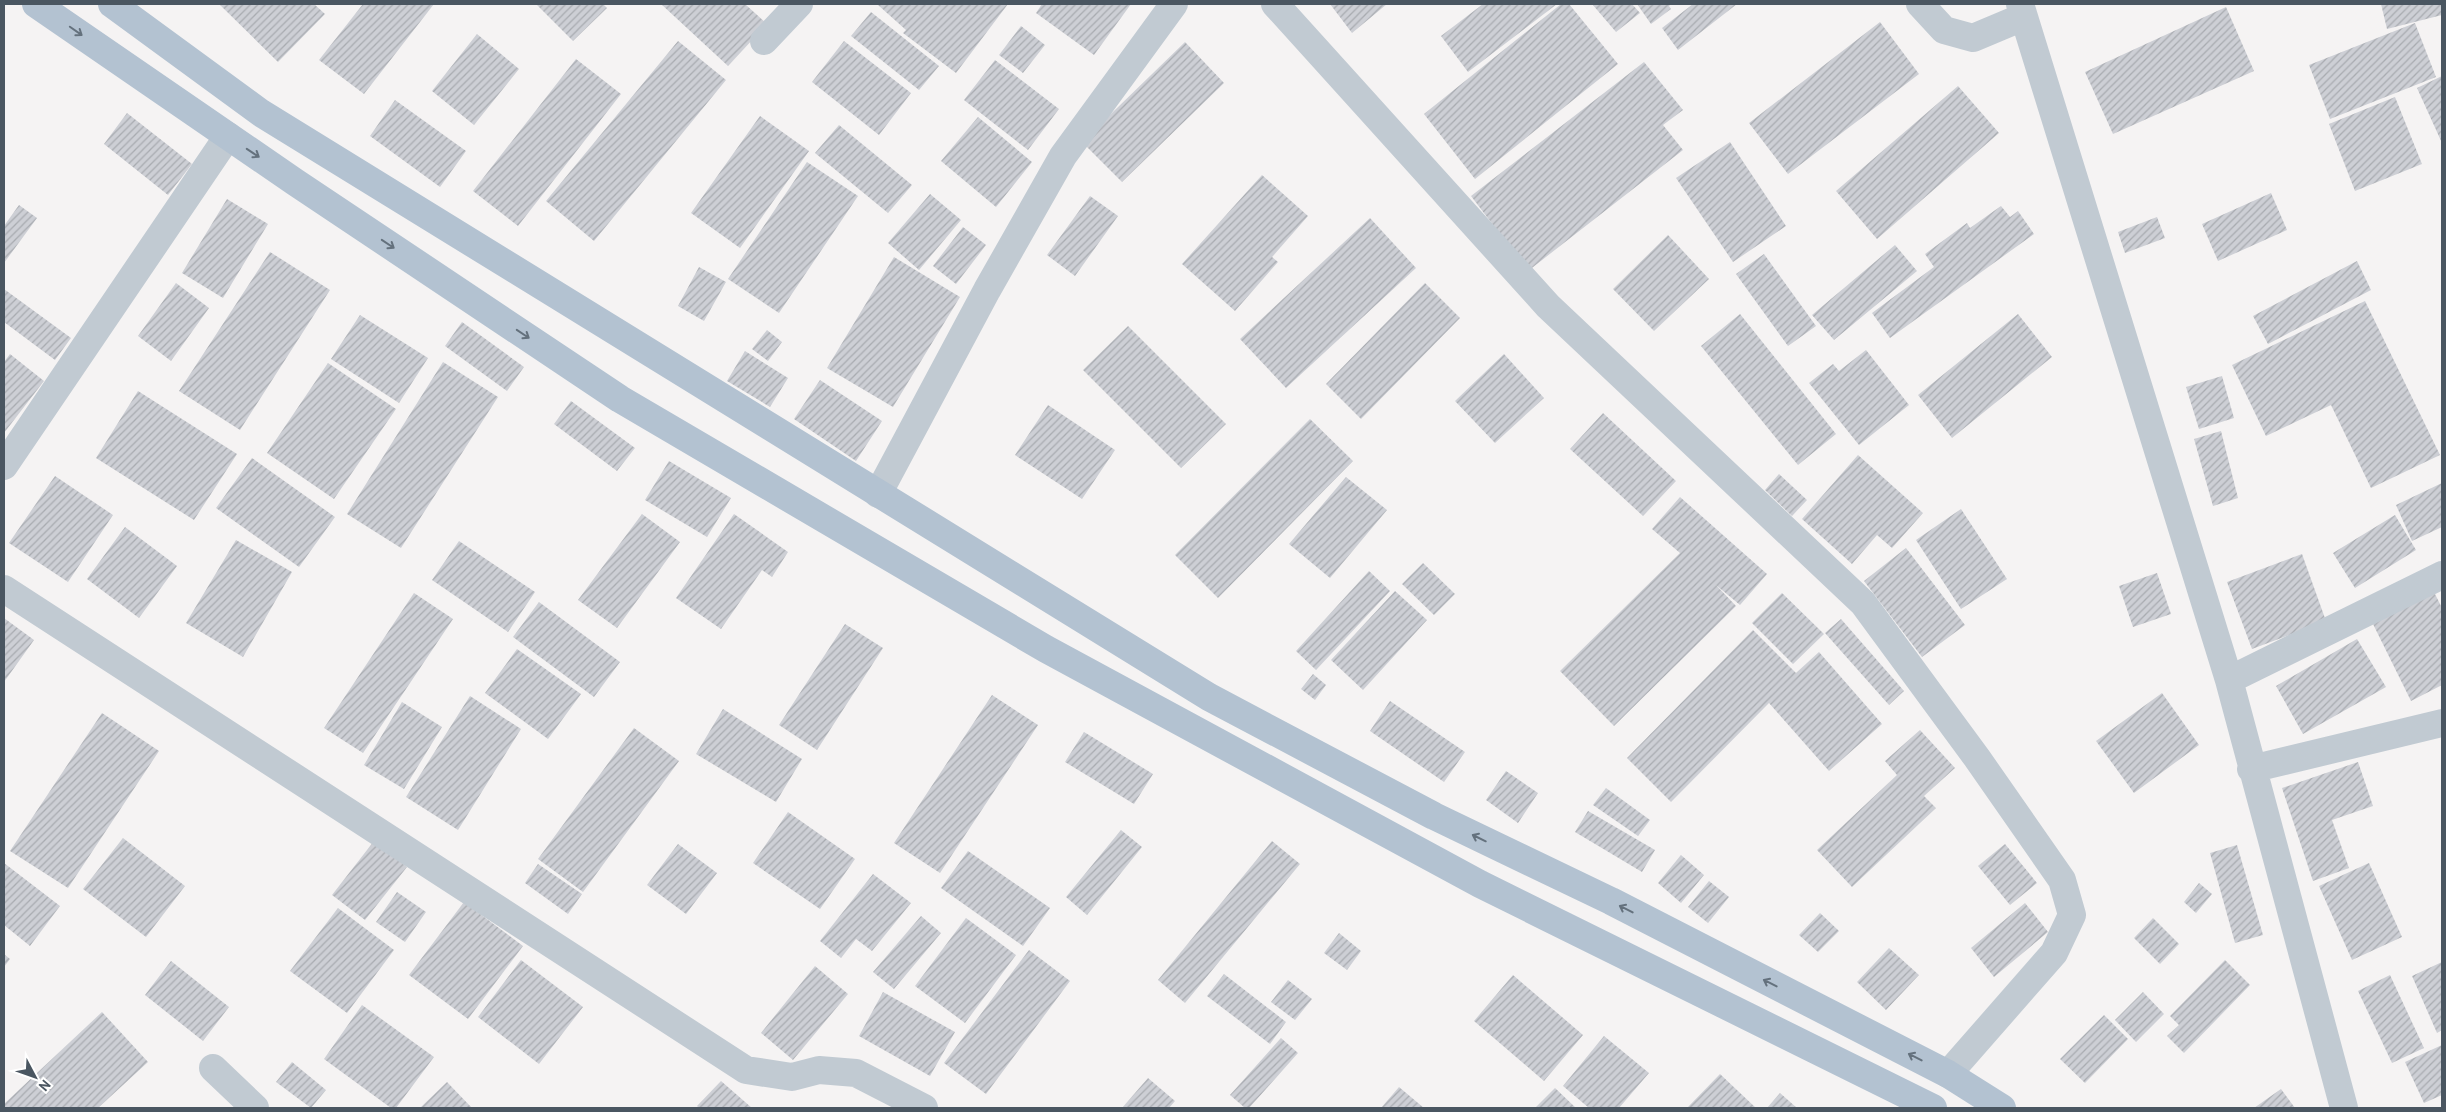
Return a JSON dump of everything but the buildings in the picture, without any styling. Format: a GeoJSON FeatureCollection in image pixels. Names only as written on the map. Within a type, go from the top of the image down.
{"type":"FeatureCollection","features":[{"type":"Feature","properties":{"kind":"main road"},"geometry":{"type":"LineString","coordinates":[[36,4],[228,136],[620,399],[1046,649],[1480,884],[1928,1107]]}},
{"type":"Feature","properties":{"kind":"main road"},"geometry":{"type":"LineString","coordinates":[[112,4],[261,113],[1209,697],[1434,816],[1611,902],[1948,1074],[2002,1108]]}},
{"type":"Feature","properties":{"kind":"street"},"geometry":{"type":"LineString","coordinates":[[764,41],[799,4]]}},
{"type":"Feature","properties":{"kind":"street"},"geometry":{"type":"LineString","coordinates":[[878,494],[987,290],[1063,156],[1174,4]]}},
{"type":"Feature","properties":{"kind":"street"},"geometry":{"type":"LineString","coordinates":[[1274,4],[1548,306],[1863,603],[1977,758],[2062,880],[2072,915],[2054,953],[1948,1074]]}},
{"type":"Feature","properties":{"kind":"street"},"geometry":{"type":"LineString","coordinates":[[1920,4],[1944,30],[1973,38],[2021,10],[2229,680],[2251,768],[2344,1108]]}},
{"type":"Feature","properties":{"kind":"street"},"geometry":{"type":"LineString","coordinates":[[4,466],[228,136]]}},
{"type":"Feature","properties":{"kind":"street"},"geometry":{"type":"LineString","coordinates":[[2229,680],[2442,575]]}},
{"type":"Feature","properties":{"kind":"street"},"geometry":{"type":"LineString","coordinates":[[4,589],[746,1070],[792,1077],[819,1070],[856,1073],[924,1108]]}},
{"type":"Feature","properties":{"kind":"street"},"geometry":{"type":"LineString","coordinates":[[2251,768],[2442,724]]}},
{"type":"Feature","properties":{"kind":"street"},"geometry":{"type":"LineString","coordinates":[[213,1068],[255,1108]]}}]}
